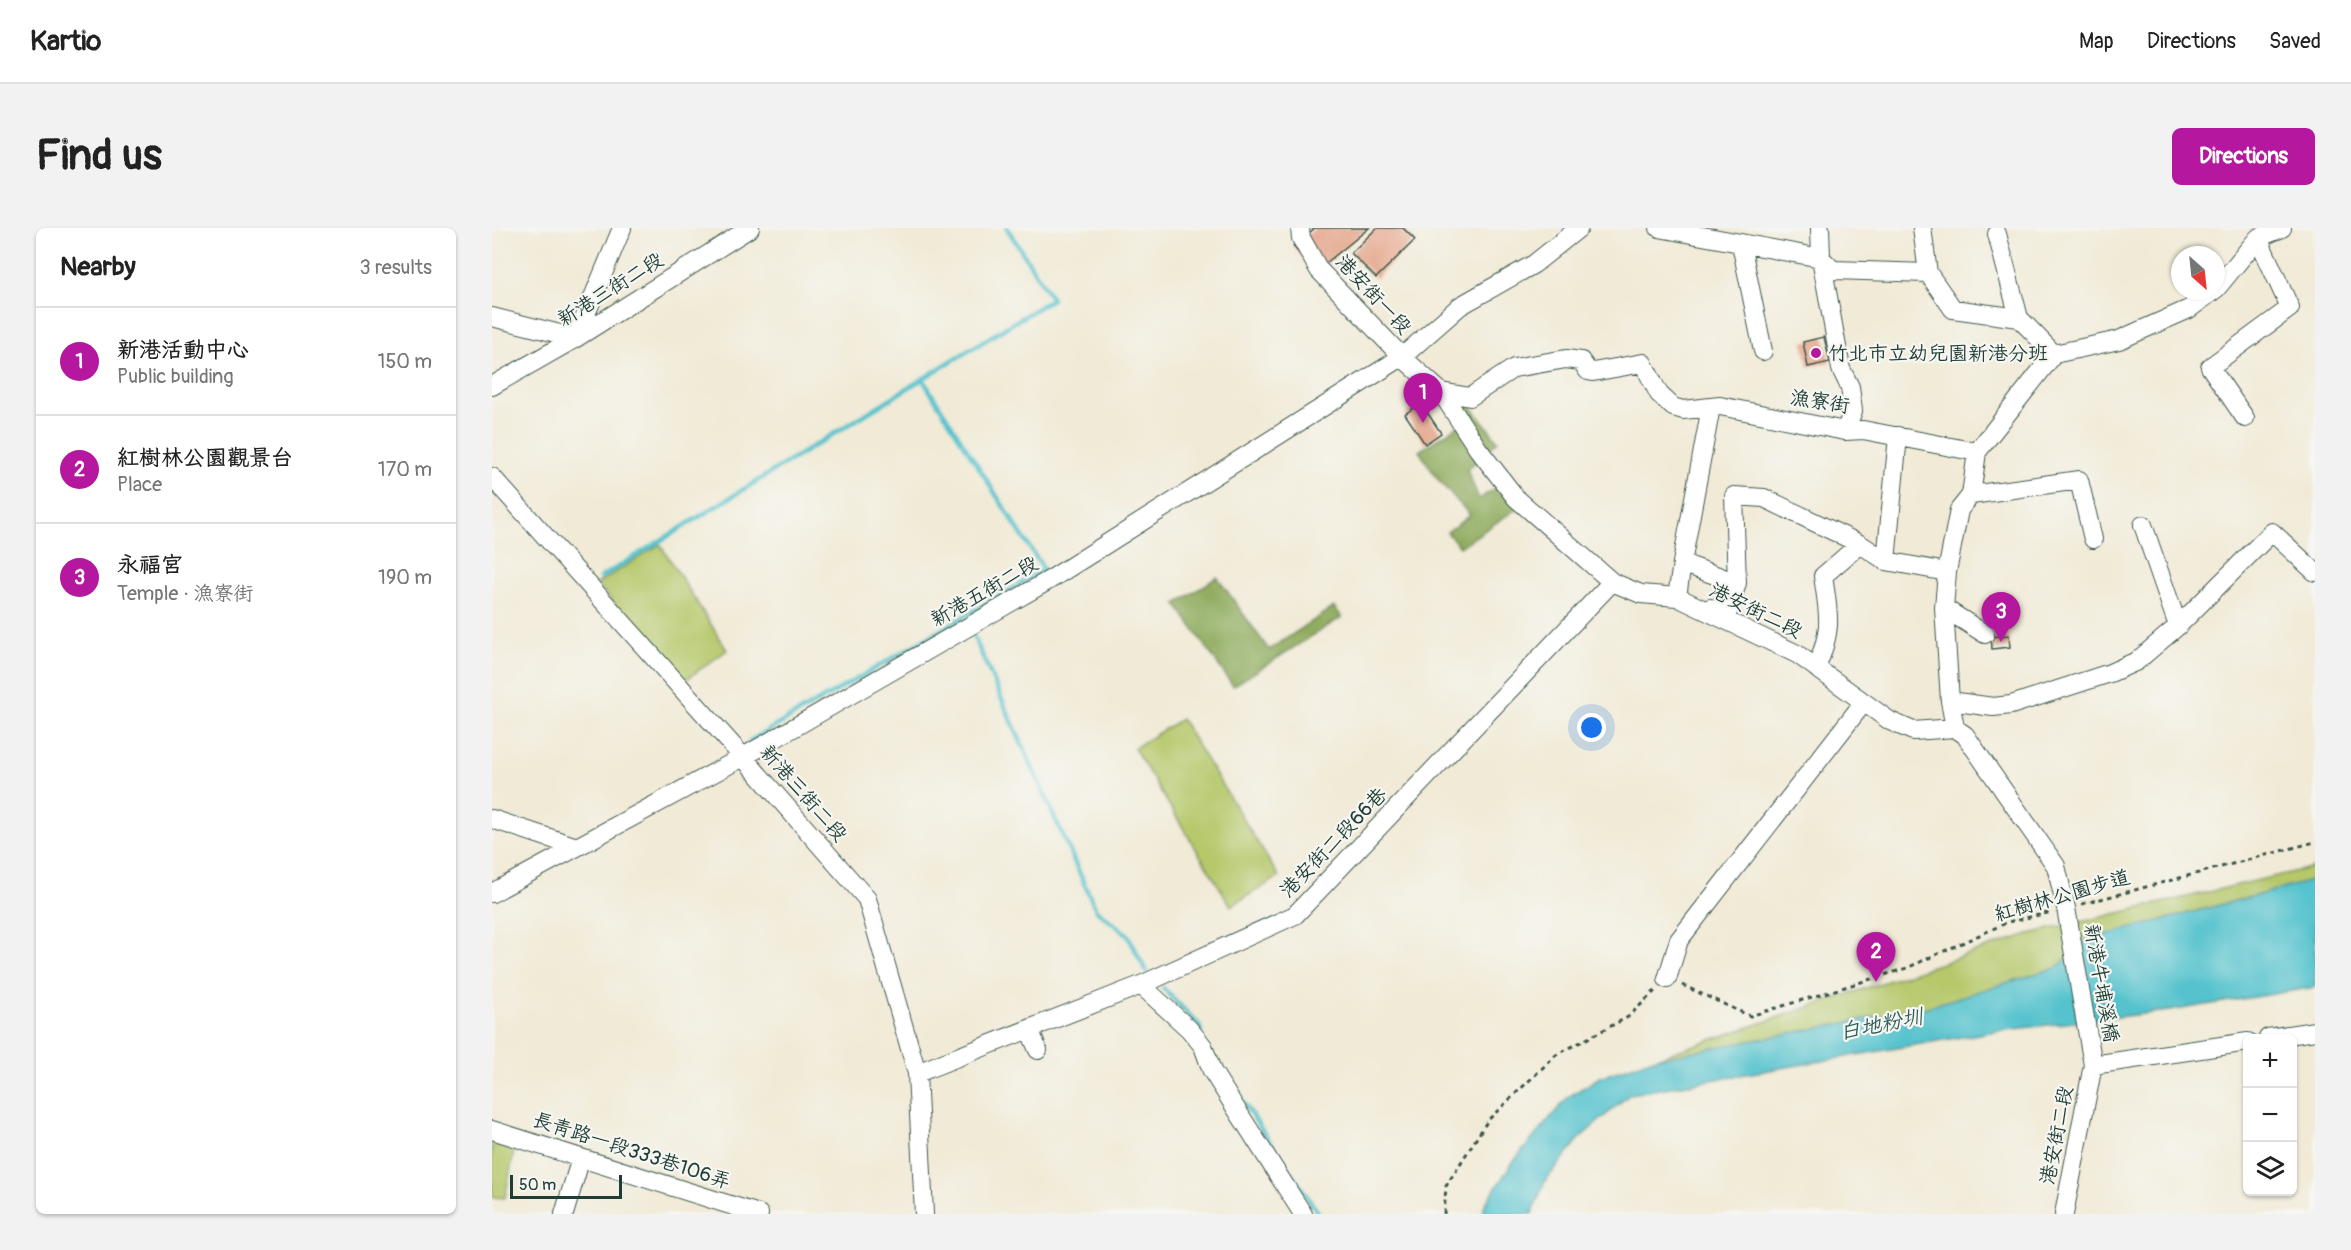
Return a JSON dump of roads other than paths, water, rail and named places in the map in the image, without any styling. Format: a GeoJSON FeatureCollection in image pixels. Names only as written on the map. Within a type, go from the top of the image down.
{"type":"FeatureCollection","features":[{"type":"Feature","properties":{"kind":"street"},"geometry":{"type":"LineString","coordinates":[[492,317],[576,338],[622,228]]}},
{"type":"Feature","properties":{"kind":"street","name":"新港三街二段"},"geometry":{"type":"LineString","coordinates":[[492,386],[576,338],[750,228]]}},
{"type":"Feature","properties":{"kind":"street","name":"港安街一段"},"geometry":{"type":"LineString","coordinates":[[1300,228],[1301,238],[1319,270],[1402,357]]}},
{"type":"Feature","properties":{"kind":"street","name":"新港五街二段"},"geometry":{"type":"LineString","coordinates":[[492,893],[743,757],[1051,579],[1402,357],[1460,306],[1534,264],[1579,228]]}},
{"type":"Feature","properties":{"kind":"street"},"geometry":{"type":"LineString","coordinates":[[1659,228],[1821,258],[1833,270],[1928,273]]}},
{"type":"Feature","properties":{"kind":"street"},"geometry":{"type":"LineString","coordinates":[[1820,228],[1821,258],[1841,369],[1850,387],[1852,411],[1845,430]]}},
{"type":"Feature","properties":{"kind":"street"},"geometry":{"type":"LineString","coordinates":[[1922,228],[1928,273],[1953,309],[2019,318]]}},
{"type":"Feature","properties":{"kind":"street"},"geometry":{"type":"LineString","coordinates":[[2225,277],[2258,238],[2282,228]]}},
{"type":"Feature","properties":{"kind":"street"},"geometry":{"type":"LineString","coordinates":[[1997,234],[2019,318],[2054,354]]}},
{"type":"Feature","properties":{"kind":"street"},"geometry":{"type":"LineString","coordinates":[[2245,418],[2210,367],[2290,308],[2258,238]]}},
{"type":"Feature","properties":{"kind":"street"},"geometry":{"type":"LineString","coordinates":[[1741,244],[1763,351]]}},
{"type":"Feature","properties":{"kind":"street"},"geometry":{"type":"LineString","coordinates":[[1955,728],[1950,701],[1944,608],[1947,572],[1959,510],[1971,495],[1977,452],[2054,354],[2119,340],[2189,309],[2201,300]]}},
{"type":"Feature","properties":{"kind":"street","name":"港安街二段"},"geometry":{"type":"LineString","coordinates":[[1402,357],[1441,392],[1478,449],[1516,498],[1612,582],[1641,594],[1685,600],[1797,654],[1890,721],[1913,731],[1955,728]]}},
{"type":"Feature","properties":{"kind":"street","name":"漁寮街"},"geometry":{"type":"LineString","coordinates":[[1441,392],[1470,397],[1514,368],[1572,359],[1581,361],[1588,371],[1593,372],[1643,363],[1665,402],[1683,410],[1720,406],[1845,430],[1863,430],[1898,436],[1977,452]]}},
{"type":"Feature","properties":{"kind":"street"},"geometry":{"type":"LineString","coordinates":[[1710,406],[1682,563],[1685,600],[1728,612],[1737,583],[1734,496],[1764,498],[1860,544],[1886,561],[1947,572]]}},
{"type":"Feature","properties":{"kind":"street"},"geometry":{"type":"LineString","coordinates":[[1886,561],[1898,436]]}},
{"type":"Feature","properties":{"kind":"street","name":"新港三街二段"},"geometry":{"type":"LineString","coordinates":[[492,477],[867,899],[917,1073],[924,1214]]}},
{"type":"Feature","properties":{"kind":"street"},"geometry":{"type":"LineString","coordinates":[[1971,495],[2079,480],[2093,539]]}},
{"type":"Feature","properties":{"kind":"street"},"geometry":{"type":"LineString","coordinates":[[2143,525],[2178,626]]}},
{"type":"Feature","properties":{"kind":"street"},"geometry":{"type":"LineString","coordinates":[[1950,701],[1993,707],[2011,705],[2110,673],[2137,661],[2178,626],[2272,532],[2315,572]]}},
{"type":"Feature","properties":{"kind":"street"},"geometry":{"type":"LineString","coordinates":[[1816,668],[1824,649],[1830,621],[1823,576],[1860,544]]}},
{"type":"Feature","properties":{"kind":"street"},"geometry":{"type":"LineString","coordinates":[[1682,563],[1737,583]]}},
{"type":"Feature","properties":{"kind":"street","name":"港安街二段66巷"},"geometry":{"type":"LineString","coordinates":[[917,1073],[1141,985],[1296,915],[1612,582]]}},
{"type":"Feature","properties":{"kind":"street"},"geometry":{"type":"LineString","coordinates":[[1944,608],[1985,634]]}},
{"type":"Feature","properties":{"kind":"street"},"geometry":{"type":"LineString","coordinates":[[1667,979],[1679,940],[1864,702]]}},
{"type":"Feature","properties":{"kind":"street","name":"新港牛埔溪橋"},"geometry":{"type":"LineString","coordinates":[[1955,728],[1965,735],[2056,866],[2066,908],[2093,1065]]}},
{"type":"Feature","properties":{"kind":"street"},"geometry":{"type":"LineString","coordinates":[[492,819],[577,847]]}},
{"type":"Feature","properties":{"kind":"street"},"geometry":{"type":"LineString","coordinates":[[1141,985],[1189,1029],[1203,1047],[1212,1071],[1303,1214]]}},
{"type":"Feature","properties":{"kind":"street"},"geometry":{"type":"LineString","coordinates":[[1029,1029],[1038,1050]]}},
{"type":"Feature","properties":{"kind":"street"},"geometry":{"type":"LineString","coordinates":[[2295,1034],[2315,1031]]}},
{"type":"Feature","properties":{"kind":"street"},"geometry":{"type":"LineString","coordinates":[[2093,1065],[2243,1043]]}},
{"type":"Feature","properties":{"kind":"street","name":"港安街二段"},"geometry":{"type":"LineString","coordinates":[[2064,1214],[2093,1065]]}},
{"type":"Feature","properties":{"kind":"street","name":"長青路一段333巷106弄"},"geometry":{"type":"LineString","coordinates":[[492,1130],[759,1214]]}},
{"type":"Feature","properties":{"kind":"street"},"geometry":{"type":"LineString","coordinates":[[564,1214],[580,1158]]}},
{"type":"Feature","properties":{"kind":"water","name":"白地粉圳"},"geometry":{"type":"Polygon","coordinates":[[[2315,880],[2315,987],[2169,1011],[1996,1031],[1630,1094],[1581,1137],[1545,1181],[1532,1214],[1482,1214],[1485,1204],[1513,1162],[1568,1097],[1600,1077],[1653,1059],[1924,1008],[2058,967],[2086,940],[2315,880]]]}},
{"type":"Feature","properties":{"kind":"waterway"},"geometry":{"type":"LineString","coordinates":[[600,578],[1052,299],[1007,228]]}},
{"type":"Feature","properties":{"kind":"waterway"},"geometry":{"type":"LineString","coordinates":[[750,741],[1044,570],[923,380]]}},
{"type":"Feature","properties":{"kind":"waterway"},"geometry":{"type":"LineString","coordinates":[[974,637],[1096,910],[1127,934],[1146,971]]}},
{"type":"Feature","properties":{"kind":"waterway"},"geometry":{"type":"LineString","coordinates":[[1163,988],[1198,1024],[1201,1031]]}},
{"type":"Feature","properties":{"kind":"waterway"},"geometry":{"type":"LineString","coordinates":[[1240,1098],[1319,1214]]}},
{"type":"Feature","properties":{"kind":"place","name":"竹北市立幼兒園新港分班"},"geometry":{"type":"Point","coordinates":[1816,353]}},
{"type":"Feature","properties":{"kind":"place","name":"新港活動中心"},"geometry":{"type":"Point","coordinates":[1423,423]}},
{"type":"Feature","properties":{"kind":"place","name":"永福宮"},"geometry":{"type":"Point","coordinates":[2001,642]}},
{"type":"Feature","properties":{"kind":"place","name":"紅樹林公園觀景台"},"geometry":{"type":"Point","coordinates":[1876,982]}}]}
